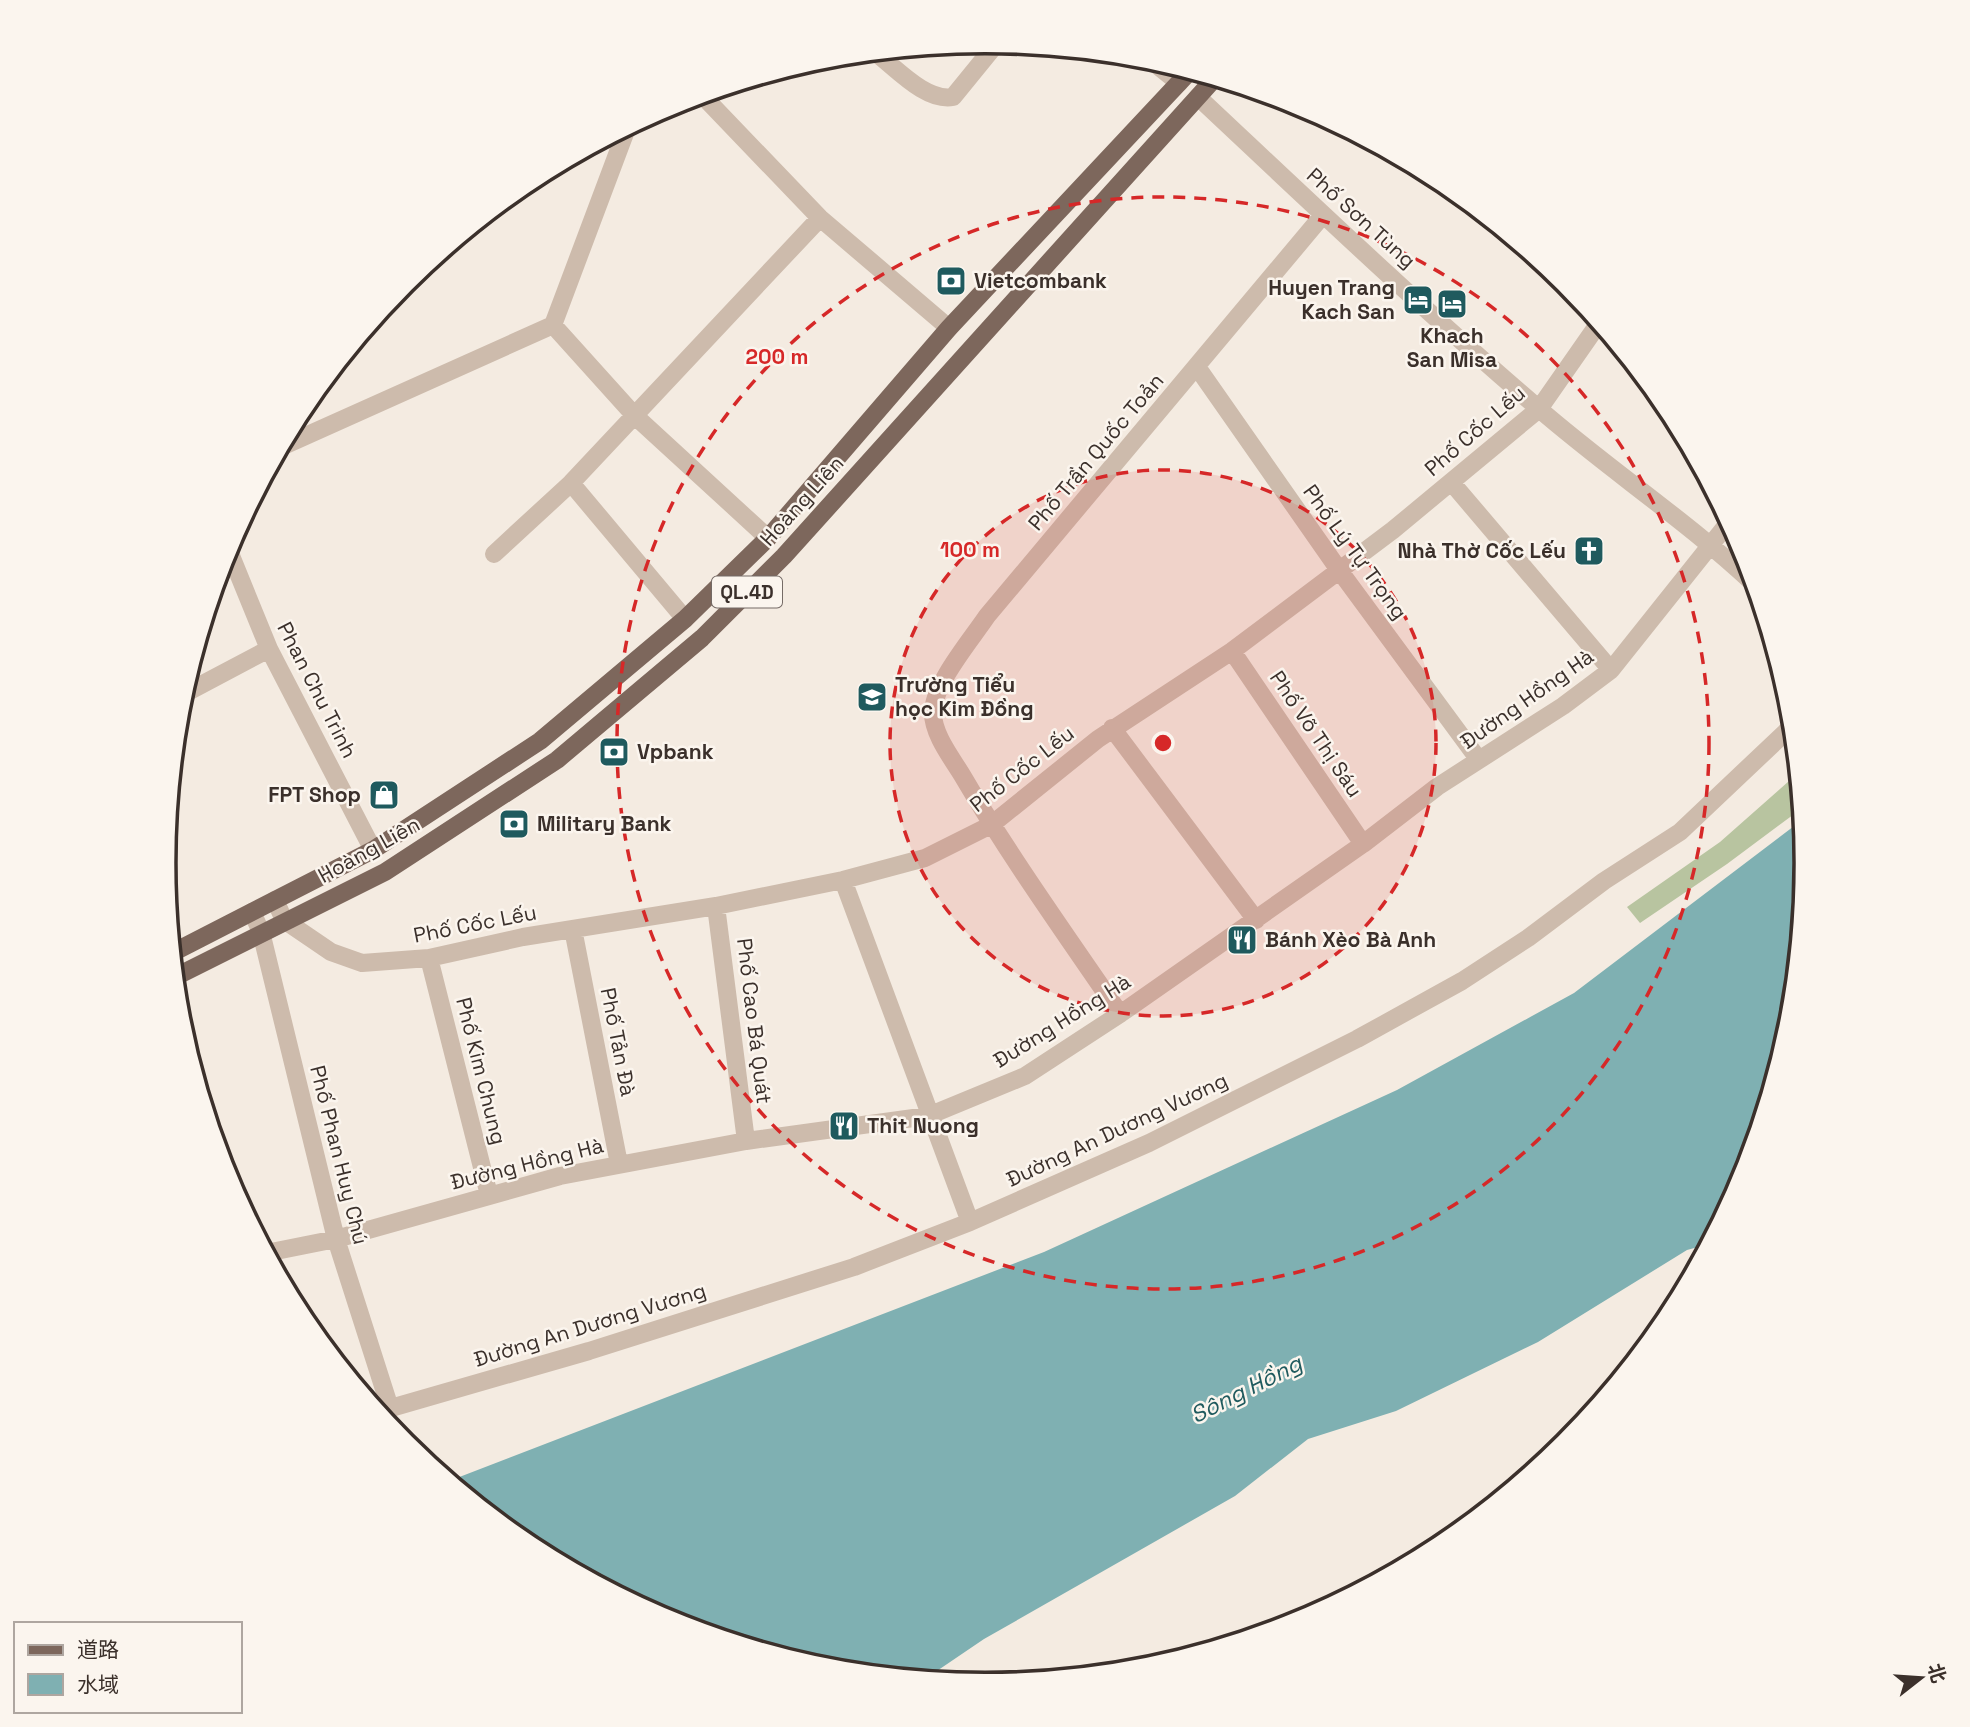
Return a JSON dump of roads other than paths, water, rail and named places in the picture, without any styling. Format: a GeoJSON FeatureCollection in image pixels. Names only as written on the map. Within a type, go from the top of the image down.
{"type":"FeatureCollection","features":[{"type":"Feature","properties":{"kind":"main road","name":"Hoàng Liên"},"geometry":{"type":"LineString","coordinates":[[181,949],[373,850],[540,741],[685,619],[768,538],[949,328],[1183,79]]}},
{"type":"Feature","properties":{"kind":"main road"},"geometry":{"type":"LineString","coordinates":[[1187,80],[1198,97]]}},
{"type":"Feature","properties":{"kind":"main road","name":"Hoàng Liên"},"geometry":{"type":"LineString","coordinates":[[184,973],[284,920],[386,872],[557,760],[702,638],[784,556],[1208,86]]}},
{"type":"Feature","properties":{"kind":"main road"},"geometry":{"type":"LineString","coordinates":[[949,328],[971,348]]}},
{"type":"Feature","properties":{"kind":"main road"},"geometry":{"type":"LineString","coordinates":[[768,538],[784,556]]}},
{"type":"Feature","properties":{"kind":"main road"},"geometry":{"type":"LineString","coordinates":[[373,850],[386,872]]}},
{"type":"Feature","properties":{"kind":"street"},"geometry":{"type":"LineString","coordinates":[[886,60],[926,91],[945,98],[953,97],[988,54]]}},
{"type":"Feature","properties":{"kind":"street","name":"Phố Sơn Tùng"},"geometry":{"type":"LineString","coordinates":[[1198,97],[1323,215],[1539,409],[1712,544],[1739,569]]}},
{"type":"Feature","properties":{"kind":"street"},"geometry":{"type":"LineString","coordinates":[[710,103],[820,218],[949,328]]}},
{"type":"Feature","properties":{"kind":"street"},"geometry":{"type":"LineString","coordinates":[[296,440],[553,325],[622,140]]}},
{"type":"Feature","properties":{"kind":"street","name":"Phố Trần Quốc Toản"},"geometry":{"type":"LineString","coordinates":[[1120,1014],[991,825],[935,726],[932,711],[944,678],[986,616],[1323,215]]}},
{"type":"Feature","properties":{"kind":"street"},"geometry":{"type":"LineString","coordinates":[[494,554],[571,483],[820,218]]}},
{"type":"Feature","properties":{"kind":"street"},"geometry":{"type":"LineString","coordinates":[[553,325],[635,416],[768,538]]}},
{"type":"Feature","properties":{"kind":"street","name":"Phố Cốc Lếu"},"geometry":{"type":"LineString","coordinates":[[284,920],[331,952],[362,963],[429,958],[573,929],[716,906],[843,880],[925,858],[991,825],[1112,729],[1232,650],[1452,483],[1539,409],[1594,331]]}},
{"type":"Feature","properties":{"kind":"street","name":"Phố Lý Tự Trọng"},"geometry":{"type":"LineString","coordinates":[[1197,367],[1339,570],[1479,760]]}},
{"type":"Feature","properties":{"kind":"street"},"geometry":{"type":"LineString","coordinates":[[571,483],[685,619]]}},
{"type":"Feature","properties":{"kind":"street"},"geometry":{"type":"LineString","coordinates":[[1452,483],[1611,670]]}},
{"type":"Feature","properties":{"kind":"street","name":"Đường Hồng Hà"},"geometry":{"type":"LineString","coordinates":[[275,1251],[336,1239],[489,1195],[619,1164],[746,1141],[928,1116],[1025,1076],[1256,920],[1363,844],[1437,787],[1563,706],[1611,670],[1664,608],[1723,531]]}},
{"type":"Feature","properties":{"kind":"street","name":"Phan Chu Trinh"},"geometry":{"type":"LineString","coordinates":[[234,562],[269,649],[373,850]]}},
{"type":"Feature","properties":{"kind":"street"},"geometry":{"type":"LineString","coordinates":[[195,688],[269,649]]}},
{"type":"Feature","properties":{"kind":"street","name":"Phố Võ Thị Sáu"},"geometry":{"type":"LineString","coordinates":[[1232,650],[1363,844]]}},
{"type":"Feature","properties":{"kind":"street"},"geometry":{"type":"LineString","coordinates":[[1112,729],[1256,920]]}},
{"type":"Feature","properties":{"kind":"street","name":"Đường An Dương Vương"},"geometry":{"type":"LineString","coordinates":[[388,1409],[589,1351],[841,1271],[970,1222],[1231,1103],[1462,981],[1528,938],[1604,881],[1679,832],[1783,734]]}},
{"type":"Feature","properties":{"kind":"street"},"geometry":{"type":"LineString","coordinates":[[843,880],[928,1116],[970,1222]]}},
{"type":"Feature","properties":{"kind":"street"},"geometry":{"type":"LineString","coordinates":[[275,900],[284,920]]}},
{"type":"Feature","properties":{"kind":"street","name":"Phố Cao Bá Quát"},"geometry":{"type":"LineString","coordinates":[[716,906],[746,1141]]}},
{"type":"Feature","properties":{"kind":"street","name":"Phố Phan Huy Chú"},"geometry":{"type":"LineString","coordinates":[[252,912],[261,932],[336,1239],[382,1402]]}},
{"type":"Feature","properties":{"kind":"street","name":"Phố Tản Đà"},"geometry":{"type":"LineString","coordinates":[[573,929],[619,1164]]}},
{"type":"Feature","properties":{"kind":"street","name":"Phố Kim Chung"},"geometry":{"type":"LineString","coordinates":[[429,958],[489,1195]]}},
{"type":"Feature","properties":{"kind":"water","name":"Sông Hồng"},"geometry":{"type":"Polygon","coordinates":[[[1793,827],[1793,916],[1779,1021],[1751,1124],[1733,1173],[1697,1247],[1687,1250],[1538,1342],[1396,1411],[1308,1439],[1235,1496],[984,1639],[937,1671],[879,1666],[827,1657],[725,1630],[675,1611],[580,1564],[492,1506],[458,1478],[1044,1252],[1397,1090],[1574,993],[1793,827]]]}},
{"type":"Feature","properties":{"kind":"place","name":"Vietcombank"},"geometry":{"type":"Point","coordinates":[951,281]}},
{"type":"Feature","properties":{"kind":"place","name":"Huyen Trang Kach San"},"geometry":{"type":"Point","coordinates":[1418,300]}},
{"type":"Feature","properties":{"kind":"place","name":"Khach San Misa"},"geometry":{"type":"Point","coordinates":[1452,304]}},
{"type":"Feature","properties":{"kind":"place","name":"Nhà Thờ Cốc Lếu"},"geometry":{"type":"Point","coordinates":[1589,551]}},
{"type":"Feature","properties":{"kind":"place","name":"Trường Tiểu học Kim Đồng"},"geometry":{"type":"Point","coordinates":[872,697]}},
{"type":"Feature","properties":{"kind":"place","name":"Vpbank"},"geometry":{"type":"Point","coordinates":[614,752]}},
{"type":"Feature","properties":{"kind":"place","name":"FPT Shop"},"geometry":{"type":"Point","coordinates":[384,795]}},
{"type":"Feature","properties":{"kind":"place","name":"Military Bank"},"geometry":{"type":"Point","coordinates":[514,824]}},
{"type":"Feature","properties":{"kind":"place","name":"Bánh Xèo Bà Anh"},"geometry":{"type":"Point","coordinates":[1242,940]}},
{"type":"Feature","properties":{"kind":"place","name":"Thit Nuong"},"geometry":{"type":"Point","coordinates":[844,1126]}}]}
